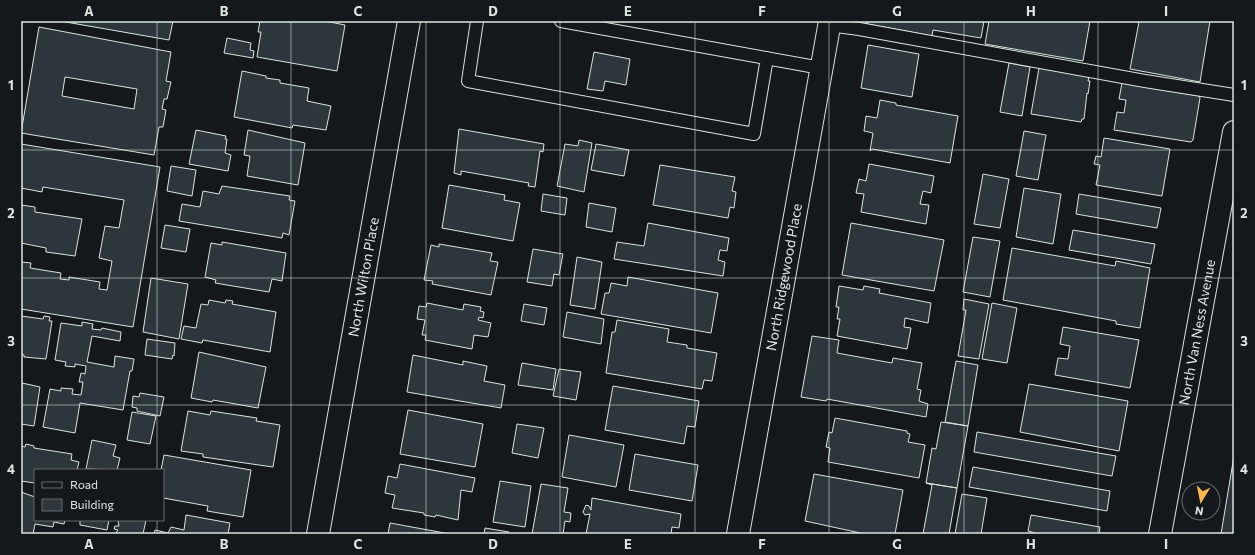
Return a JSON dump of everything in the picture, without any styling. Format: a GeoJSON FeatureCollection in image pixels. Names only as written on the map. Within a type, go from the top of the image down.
{"type":"FeatureCollection","features":[{"type":"Feature","properties":{"kind":"street","name":"North Wilton Place"},"geometry":{"type":"LineString","coordinates":[[318,534],[409,21]]}},
{"type":"Feature","properties":{"kind":"street","name":"North Ridgewood Place"},"geometry":{"type":"LineString","coordinates":[[738,534],[830,23]]}},
{"type":"Feature","properties":{"kind":"street","name":"North Van Ness Avenue"},"geometry":{"type":"LineString","coordinates":[[1160,534],[1234,132]]}},
{"type":"Feature","properties":{"kind":"lane"},"geometry":{"type":"LineString","coordinates":[[478,21],[468,81],[754,134],[767,58]]}},
{"type":"Feature","properties":{"kind":"lane"},"geometry":{"type":"LineString","coordinates":[[561,21],[821,68]]}},
{"type":"Feature","properties":{"kind":"lane"},"geometry":{"type":"LineString","coordinates":[[830,23],[1145,81],[1234,95]]}},
{"type":"Feature","properties":{"kind":"building"},"geometry":{"type":"Polygon","coordinates":[[[60,21],[173,21],[169,40],[60,21]]]}},
{"type":"Feature","properties":{"kind":"building"},"geometry":{"type":"Polygon","coordinates":[[[260,21],[325,21],[345,25],[337,71],[257,57],[261,32],[258,32],[260,21]]]}},
{"type":"Feature","properties":{"kind":"building"},"geometry":{"type":"Polygon","coordinates":[[[868,21],[984,21],[981,38],[933,30],[932,36],[867,24],[868,21]]]}},
{"type":"Feature","properties":{"kind":"building"},"geometry":{"type":"Polygon","coordinates":[[[989,21],[1090,21],[1083,61],[985,44],[989,21]]]}},
{"type":"Feature","properties":{"kind":"building"},"geometry":{"type":"Polygon","coordinates":[[[1133,21],[1210,21],[1200,82],[1130,69],[1139,22],[1133,21]]]}},
{"type":"Feature","properties":{"kind":"building"},"geometry":{"type":"Polygon","coordinates":[[[39,27],[171,52],[166,81],[171,82],[167,99],[164,99],[162,109],[166,110],[163,127],[159,127],[154,155],[21,133],[39,27]],[[65,77],[62,96],[134,109],[137,89],[65,77]]]}},
{"type":"Feature","properties":{"kind":"building"},"geometry":{"type":"Polygon","coordinates":[[[227,38],[251,43],[250,50],[254,51],[253,58],[224,53],[227,38]]]}},
{"type":"Feature","properties":{"kind":"building"},"geometry":{"type":"Polygon","coordinates":[[[868,45],[919,54],[912,97],[861,88],[868,45]]]}},
{"type":"Feature","properties":{"kind":"building"},"geometry":{"type":"Polygon","coordinates":[[[594,52],[630,59],[626,85],[605,81],[603,91],[587,89],[594,52]]]}},
{"type":"Feature","properties":{"kind":"building"},"geometry":{"type":"Polygon","coordinates":[[[1009,63],[1030,67],[1022,116],[1000,112],[1009,63]]]}},
{"type":"Feature","properties":{"kind":"building"},"geometry":{"type":"Polygon","coordinates":[[[1039,68],[1089,77],[1088,81],[1090,81],[1084,119],[1082,119],[1081,122],[1031,114],[1039,68]]]}},
{"type":"Feature","properties":{"kind":"building"},"geometry":{"type":"Polygon","coordinates":[[[242,71],[266,76],[266,78],[280,80],[280,83],[309,88],[307,101],[331,106],[326,130],[293,125],[292,128],[234,117],[242,71]]]}},
{"type":"Feature","properties":{"kind":"building"},"geometry":{"type":"Polygon","coordinates":[[[1122,83],[1199,96],[1200,98],[1193,140],[1191,142],[1114,130],[1117,112],[1124,113],[1126,100],[1119,99],[1122,83]]]}},
{"type":"Feature","properties":{"kind":"building"},"geometry":{"type":"Polygon","coordinates":[[[880,100],[896,103],[896,105],[958,116],[950,163],[872,149],[870,151],[873,133],[864,131],[866,116],[877,118],[880,100]]]}},
{"type":"Feature","properties":{"kind":"building"},"geometry":{"type":"Polygon","coordinates":[[[459,129],[544,144],[543,152],[540,151],[535,187],[528,186],[529,183],[461,171],[461,175],[454,173],[459,129]]]}},
{"type":"Feature","properties":{"kind":"building"},"geometry":{"type":"Polygon","coordinates":[[[196,130],[226,136],[225,153],[231,155],[228,171],[189,164],[196,130]]]}},
{"type":"Feature","properties":{"kind":"building"},"geometry":{"type":"Polygon","coordinates":[[[248,130],[305,143],[298,185],[247,176],[250,156],[244,155],[248,130]]]}},
{"type":"Feature","properties":{"kind":"building"},"geometry":{"type":"Polygon","coordinates":[[[1024,131],[1046,135],[1038,180],[1016,176],[1024,131]]]}},
{"type":"Feature","properties":{"kind":"building"},"geometry":{"type":"Polygon","coordinates":[[[1104,138],[1170,149],[1162,196],[1096,185],[1100,165],[1094,164],[1096,156],[1101,157],[1104,138]]]}},
{"type":"Feature","properties":{"kind":"building"},"geometry":{"type":"Polygon","coordinates":[[[579,140],[592,143],[584,192],[557,186],[565,144],[578,146],[579,140]]]}},
{"type":"Feature","properties":{"kind":"building"},"geometry":{"type":"Polygon","coordinates":[[[21,144],[160,167],[133,327],[21,309],[21,262],[31,263],[30,268],[61,273],[60,279],[69,280],[69,277],[100,282],[99,289],[107,290],[112,261],[99,258],[105,226],[119,228],[124,200],[43,187],[42,192],[21,188],[21,144]]]}},
{"type":"Feature","properties":{"kind":"building"},"geometry":{"type":"Polygon","coordinates":[[[596,144],[629,150],[624,176],[591,170],[596,144]]]}},
{"type":"Feature","properties":{"kind":"building"},"geometry":{"type":"Polygon","coordinates":[[[869,164],[934,176],[931,193],[923,191],[920,204],[929,205],[926,224],[861,212],[864,194],[856,193],[859,179],[866,181],[869,164]]]}},
{"type":"Feature","properties":{"kind":"building"},"geometry":{"type":"Polygon","coordinates":[[[660,165],[735,177],[732,191],[736,192],[734,208],[730,207],[728,218],[653,205],[660,165]]]}},
{"type":"Feature","properties":{"kind":"building"},"geometry":{"type":"Polygon","coordinates":[[[171,166],[196,170],[192,196],[167,191],[171,166]]]}},
{"type":"Feature","properties":{"kind":"building"},"geometry":{"type":"Polygon","coordinates":[[[983,174],[1009,179],[1000,228],[974,224],[983,174]]]}},
{"type":"Feature","properties":{"kind":"building"},"geometry":{"type":"Polygon","coordinates":[[[449,185],[505,195],[504,200],[520,203],[513,241],[442,228],[449,185]]]}},
{"type":"Feature","properties":{"kind":"building"},"geometry":{"type":"Polygon","coordinates":[[[222,186],[290,196],[289,200],[295,201],[289,235],[283,233],[282,238],[179,221],[182,204],[200,207],[203,191],[219,194],[222,186]]]}},
{"type":"Feature","properties":{"kind":"building"},"geometry":{"type":"Polygon","coordinates":[[[1024,188],[1061,194],[1053,244],[1016,237],[1024,188]]]}},
{"type":"Feature","properties":{"kind":"building"},"geometry":{"type":"Polygon","coordinates":[[[543,194],[567,198],[565,215],[541,211],[543,194]]]}},
{"type":"Feature","properties":{"kind":"building"},"geometry":{"type":"Polygon","coordinates":[[[1079,194],[1161,208],[1157,228],[1076,214],[1079,194]]]}},
{"type":"Feature","properties":{"kind":"building"},"geometry":{"type":"Polygon","coordinates":[[[589,203],[616,208],[612,232],[586,227],[589,203]]]}},
{"type":"Feature","properties":{"kind":"building"},"geometry":{"type":"Polygon","coordinates":[[[21,205],[35,207],[35,212],[82,219],[75,256],[46,252],[46,248],[21,243],[21,205]]]}},
{"type":"Feature","properties":{"kind":"building"},"geometry":{"type":"Polygon","coordinates":[[[648,223],[729,238],[727,251],[720,250],[718,260],[725,262],[723,276],[614,259],[617,242],[644,246],[648,223]]]}},
{"type":"Feature","properties":{"kind":"building"},"geometry":{"type":"Polygon","coordinates":[[[851,223],[944,240],[934,291],[842,275],[851,223]]]}},
{"type":"Feature","properties":{"kind":"building"},"geometry":{"type":"Polygon","coordinates":[[[165,225],[190,229],[186,252],[161,248],[165,225]]]}},
{"type":"Feature","properties":{"kind":"building"},"geometry":{"type":"Polygon","coordinates":[[[1073,230],[1155,244],[1151,264],[1069,250],[1073,230]]]}},
{"type":"Feature","properties":{"kind":"building"},"geometry":{"type":"Polygon","coordinates":[[[973,237],[1000,241],[990,297],[963,292],[973,237]]]}},
{"type":"Feature","properties":{"kind":"building"},"geometry":{"type":"Polygon","coordinates":[[[222,242],[286,253],[282,281],[272,279],[269,292],[215,283],[216,280],[205,277],[211,243],[222,245],[222,242]]]}},
{"type":"Feature","properties":{"kind":"building"},"geometry":{"type":"Polygon","coordinates":[[[439,244],[492,253],[490,261],[498,262],[491,295],[432,284],[433,281],[424,280],[431,245],[439,247],[439,244]]]}},
{"type":"Feature","properties":{"kind":"building"},"geometry":{"type":"Polygon","coordinates":[[[1012,248],[1115,266],[1116,261],[1150,268],[1140,328],[1116,324],[1116,321],[1003,300],[1012,248]]]}},
{"type":"Feature","properties":{"kind":"building"},"geometry":{"type":"Polygon","coordinates":[[[533,249],[563,254],[559,275],[554,274],[552,286],[527,282],[533,249]]]}},
{"type":"Feature","properties":{"kind":"building"},"geometry":{"type":"Polygon","coordinates":[[[577,257],[602,262],[595,309],[570,305],[577,257]]]}},
{"type":"Feature","properties":{"kind":"building"},"geometry":{"type":"Polygon","coordinates":[[[628,277],[718,293],[711,333],[601,314],[605,293],[609,293],[611,283],[627,286],[628,277]]]}},
{"type":"Feature","properties":{"kind":"building"},"geometry":{"type":"Polygon","coordinates":[[[151,278],[188,284],[179,339],[143,332],[151,278]]]}},
{"type":"Feature","properties":{"kind":"building"},"geometry":{"type":"Polygon","coordinates":[[[839,286],[863,290],[864,286],[880,289],[879,293],[931,303],[928,323],[905,318],[904,327],[911,328],[907,349],[837,336],[840,319],[837,319],[839,307],[836,307],[839,286]]]}},
{"type":"Feature","properties":{"kind":"building"},"geometry":{"type":"Polygon","coordinates":[[[964,299],[989,304],[979,359],[958,356],[966,310],[963,310],[964,299]]]}},
{"type":"Feature","properties":{"kind":"building"},"geometry":{"type":"Polygon","coordinates":[[[209,300],[225,303],[226,300],[233,301],[232,304],[276,312],[270,352],[203,340],[202,343],[181,339],[184,326],[196,328],[201,304],[208,305],[209,300]]]}},
{"type":"Feature","properties":{"kind":"building"},"geometry":{"type":"Polygon","coordinates":[[[427,303],[463,310],[464,304],[481,307],[480,311],[484,312],[483,318],[479,317],[478,320],[491,323],[488,337],[474,335],[472,349],[425,340],[426,335],[422,335],[425,320],[417,319],[419,306],[426,307],[427,303]]]}},
{"type":"Feature","properties":{"kind":"building"},"geometry":{"type":"Polygon","coordinates":[[[992,303],[1017,308],[1007,363],[982,359],[992,303]]]}},
{"type":"Feature","properties":{"kind":"building"},"geometry":{"type":"Polygon","coordinates":[[[524,304],[547,308],[544,325],[521,321],[524,304]]]}},
{"type":"Feature","properties":{"kind":"building"},"geometry":{"type":"Polygon","coordinates":[[[567,312],[604,319],[601,344],[563,337],[567,312]]]}},
{"type":"Feature","properties":{"kind":"building"},"geometry":{"type":"Polygon","coordinates":[[[21,316],[43,319],[44,316],[50,317],[49,321],[52,321],[46,359],[24,357],[24,355],[21,354],[21,316]]]}},
{"type":"Feature","properties":{"kind":"building"},"geometry":{"type":"Polygon","coordinates":[[[617,320],[669,329],[667,342],[687,345],[687,348],[717,353],[712,381],[704,380],[702,389],[606,373],[612,332],[615,332],[617,320]]]}},
{"type":"Feature","properties":{"kind":"building"},"geometry":{"type":"Polygon","coordinates":[[[82,322],[93,324],[92,329],[101,330],[102,328],[121,332],[120,341],[92,336],[87,362],[114,367],[115,356],[134,359],[132,371],[130,371],[123,410],[80,403],[75,433],[43,427],[50,389],[61,391],[61,388],[73,389],[72,394],[81,395],[83,382],[79,382],[81,373],[85,374],[86,366],[75,364],[75,367],[65,366],[66,362],[55,360],[61,323],[82,326],[82,322]]]}},
{"type":"Feature","properties":{"kind":"building"},"geometry":{"type":"Polygon","coordinates":[[[1063,327],[1139,340],[1130,388],[1055,375],[1058,358],[1068,359],[1070,346],[1060,344],[1063,327]]]}},
{"type":"Feature","properties":{"kind":"building"},"geometry":{"type":"Polygon","coordinates":[[[812,336],[839,340],[837,353],[892,363],[893,358],[922,363],[917,389],[921,390],[919,401],[928,404],[926,417],[827,399],[826,401],[801,397],[812,336]]]}},
{"type":"Feature","properties":{"kind":"building"},"geometry":{"type":"Polygon","coordinates":[[[147,339],[175,343],[174,356],[173,355],[172,359],[145,355],[147,339]]]}},
{"type":"Feature","properties":{"kind":"building"},"geometry":{"type":"Polygon","coordinates":[[[199,352],[266,367],[258,408],[213,400],[212,402],[191,398],[199,352]]]}},
{"type":"Feature","properties":{"kind":"building"},"geometry":{"type":"Polygon","coordinates":[[[413,355],[463,365],[463,361],[487,366],[484,381],[505,385],[501,408],[407,392],[413,355]]]}},
{"type":"Feature","properties":{"kind":"building"},"geometry":{"type":"Polygon","coordinates":[[[956,361],[978,365],[968,426],[945,422],[956,361]]]}},
{"type":"Feature","properties":{"kind":"building"},"geometry":{"type":"Polygon","coordinates":[[[522,363],[556,369],[553,390],[518,385],[522,363]]]}},
{"type":"Feature","properties":{"kind":"building"},"geometry":{"type":"Polygon","coordinates":[[[559,369],[581,372],[576,400],[553,396],[559,369]]]}},
{"type":"Feature","properties":{"kind":"building"},"geometry":{"type":"Polygon","coordinates":[[[22,383],[40,387],[34,426],[21,424],[22,383]]]}},
{"type":"Feature","properties":{"kind":"building"},"geometry":{"type":"Polygon","coordinates":[[[1029,384],[1128,401],[1119,451],[1020,432],[1029,384]]]}},
{"type":"Feature","properties":{"kind":"building"},"geometry":{"type":"Polygon","coordinates":[[[613,386],[699,401],[695,427],[687,426],[684,444],[605,430],[613,386]]]}},
{"type":"Feature","properties":{"kind":"building"},"geometry":{"type":"Polygon","coordinates":[[[140,393],[164,397],[160,416],[137,411],[137,408],[132,407],[133,396],[139,397],[140,393]]]}},
{"type":"Feature","properties":{"kind":"building"},"geometry":{"type":"Polygon","coordinates":[[[408,410],[483,424],[475,467],[400,454],[408,410]]]}},
{"type":"Feature","properties":{"kind":"building"},"geometry":{"type":"Polygon","coordinates":[[[188,411],[210,415],[211,411],[257,418],[256,421],[280,425],[273,467],[203,457],[203,454],[181,451],[188,411]]]}},
{"type":"Feature","properties":{"kind":"building"},"geometry":{"type":"Polygon","coordinates":[[[132,412],[156,416],[150,444],[127,440],[132,412]]]}},
{"type":"Feature","properties":{"kind":"building"},"geometry":{"type":"Polygon","coordinates":[[[835,418],[907,431],[907,433],[910,434],[908,442],[925,445],[919,478],[828,462],[830,448],[826,447],[829,432],[832,433],[835,418]]]}},
{"type":"Feature","properties":{"kind":"building"},"geometry":{"type":"Polygon","coordinates":[[[941,422],[968,426],[957,488],[926,483],[932,448],[936,449],[941,422]]]}},
{"type":"Feature","properties":{"kind":"building"},"geometry":{"type":"Polygon","coordinates":[[[517,424],[544,428],[538,458],[512,453],[517,424]]]}},
{"type":"Feature","properties":{"kind":"building"},"geometry":{"type":"Polygon","coordinates":[[[977,432],[1116,456],[1112,476],[974,452],[977,432]]]}},
{"type":"Feature","properties":{"kind":"building"},"geometry":{"type":"Polygon","coordinates":[[[569,435],[624,445],[616,487],[562,477],[569,435]]]}},
{"type":"Feature","properties":{"kind":"building"},"geometry":{"type":"Polygon","coordinates":[[[92,440],[116,445],[113,456],[120,458],[117,469],[86,469],[92,440]]]}},
{"type":"Feature","properties":{"kind":"building"},"geometry":{"type":"Polygon","coordinates":[[[26,444],[34,446],[34,448],[72,454],[71,460],[79,462],[77,469],[34,469],[34,483],[21,481],[21,446],[25,447],[26,444]]]}},
{"type":"Feature","properties":{"kind":"building"},"geometry":{"type":"Polygon","coordinates":[[[635,454],[698,465],[692,501],[629,490],[635,454]]]}},
{"type":"Feature","properties":{"kind":"building"},"geometry":{"type":"Polygon","coordinates":[[[164,455],[251,470],[243,517],[207,511],[208,506],[164,498],[164,469],[161,469],[164,455]]]}},
{"type":"Feature","properties":{"kind":"building"},"geometry":{"type":"Polygon","coordinates":[[[1234,456],[1234,534],[1221,534],[1234,456]]]}},
{"type":"Feature","properties":{"kind":"building"},"geometry":{"type":"Polygon","coordinates":[[[400,464],[475,478],[472,492],[461,490],[458,520],[392,508],[395,495],[385,493],[388,476],[397,478],[400,464]]]}},
{"type":"Feature","properties":{"kind":"building"},"geometry":{"type":"Polygon","coordinates":[[[973,467],[1110,491],[1107,511],[969,487],[973,467]]]}},
{"type":"Feature","properties":{"kind":"building"},"geometry":{"type":"Polygon","coordinates":[[[814,474],[903,490],[895,534],[865,534],[805,521],[814,474]]]}},
{"type":"Feature","properties":{"kind":"building"},"geometry":{"type":"Polygon","coordinates":[[[500,481],[531,486],[525,527],[493,522],[500,481]]]}},
{"type":"Feature","properties":{"kind":"building"},"geometry":{"type":"Polygon","coordinates":[[[926,483],[957,488],[949,534],[923,534],[932,485],[926,483]]]}},
{"type":"Feature","properties":{"kind":"building"},"geometry":{"type":"Polygon","coordinates":[[[541,484],[568,488],[564,512],[571,513],[570,522],[565,521],[563,534],[532,534],[541,484]]]}},
{"type":"Feature","properties":{"kind":"building"},"geometry":{"type":"Polygon","coordinates":[[[21,492],[34,497],[34,521],[65,521],[64,524],[54,522],[53,527],[35,524],[33,534],[21,534],[21,492]]]}},
{"type":"Feature","properties":{"kind":"building"},"geometry":{"type":"Polygon","coordinates":[[[962,494],[987,498],[981,534],[955,534],[962,494]]]}},
{"type":"Feature","properties":{"kind":"building"},"geometry":{"type":"Polygon","coordinates":[[[592,498],[681,514],[679,528],[672,527],[671,534],[586,534],[590,514],[585,515],[583,512],[586,505],[589,506],[591,510],[592,498]]]}},
{"type":"Feature","properties":{"kind":"building"},"geometry":{"type":"Polygon","coordinates":[[[186,515],[230,523],[228,534],[154,534],[155,530],[168,533],[171,527],[184,530],[186,515]]]}},
{"type":"Feature","properties":{"kind":"building"},"geometry":{"type":"Polygon","coordinates":[[[1031,515],[1100,527],[1099,534],[1039,534],[1028,531],[1031,515]]]}},
{"type":"Feature","properties":{"kind":"building"},"geometry":{"type":"Polygon","coordinates":[[[80,521],[109,521],[107,530],[80,525],[80,521]]]}},
{"type":"Feature","properties":{"kind":"building"},"geometry":{"type":"Polygon","coordinates":[[[118,521],[146,521],[143,534],[115,534],[118,530],[114,529],[115,526],[119,526],[118,521]]]}},
{"type":"Feature","properties":{"kind":"building"},"geometry":{"type":"Polygon","coordinates":[[[390,523],[450,534],[388,534],[390,523]]]}},
{"type":"Feature","properties":{"kind":"building"},"geometry":{"type":"Polygon","coordinates":[[[485,528],[509,532],[509,534],[484,534],[485,528]]]}}]}
